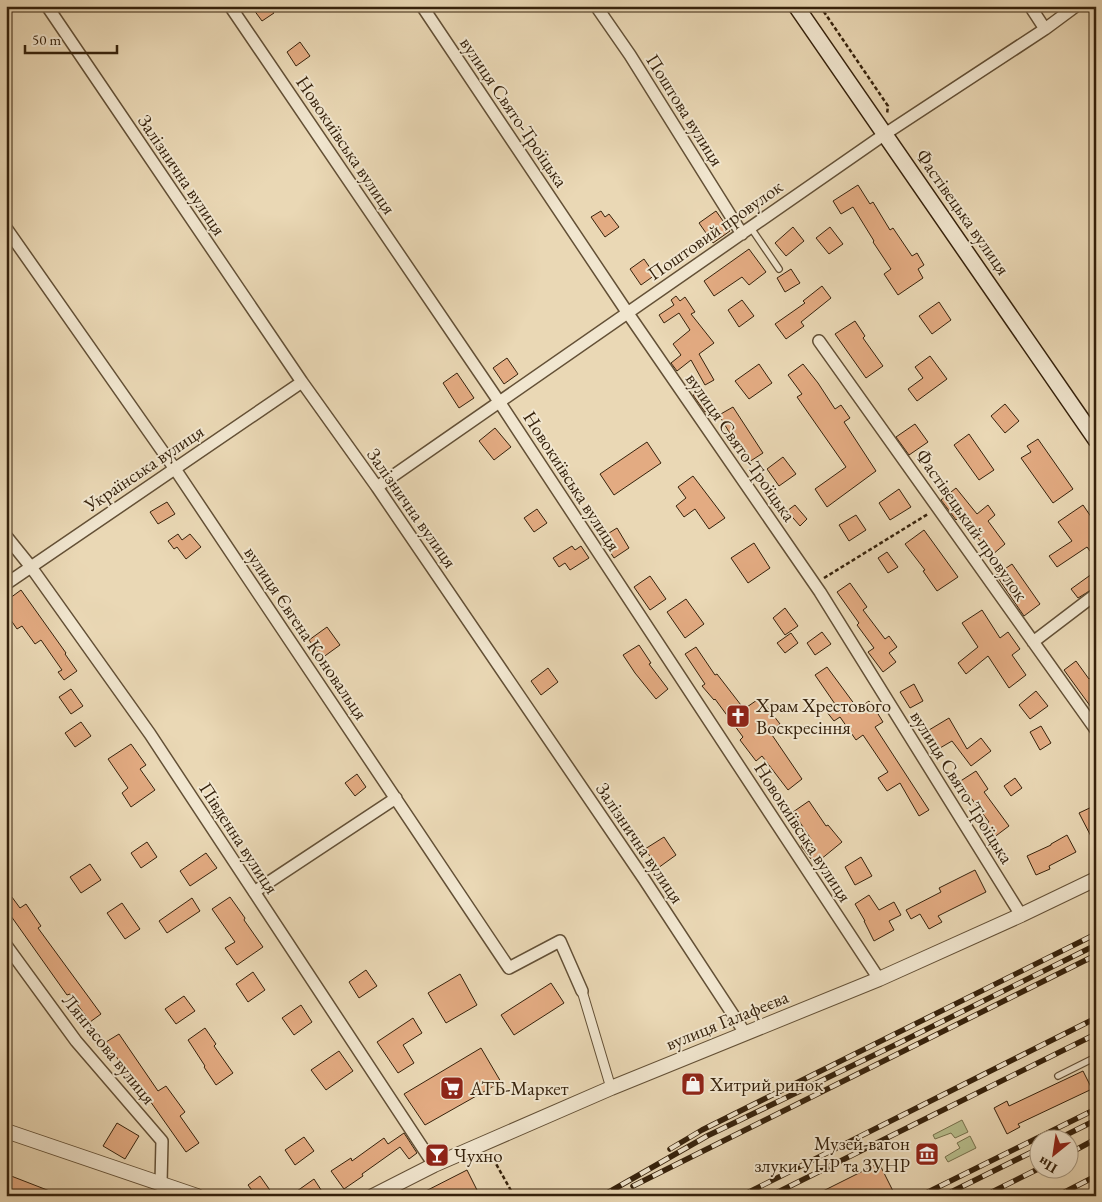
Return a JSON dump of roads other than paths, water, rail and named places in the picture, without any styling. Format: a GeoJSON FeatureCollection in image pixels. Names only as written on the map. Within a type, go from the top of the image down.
{"type":"FeatureCollection","features":[{"type":"Feature","properties":{"kind":"main road","name":"Фастівецька вулиця"},"geometry":{"type":"LineString","coordinates":[[796,6],[1096,440]]}},
{"type":"Feature","properties":{"kind":"street","name":"Залізнична вулиця"},"geometry":{"type":"LineString","coordinates":[[47,6],[302,382],[377,487],[638,871],[744,1033]]}},
{"type":"Feature","properties":{"kind":"street","name":"Новокиївська вулиця"},"geometry":{"type":"LineString","coordinates":[[230,6],[500,403],[879,979]]}},
{"type":"Feature","properties":{"kind":"street","name":"вулиця Свято-Троїцька"},"geometry":{"type":"LineString","coordinates":[[422,6],[627,312],[815,584],[1021,915]]}},
{"type":"Feature","properties":{"kind":"street","name":"Поштова вулиця"},"geometry":{"type":"LineString","coordinates":[[596,6],[746,231]]}},
{"type":"Feature","properties":{"kind":"street"},"geometry":{"type":"LineString","coordinates":[[1030,6],[1045,29]]}},
{"type":"Feature","properties":{"kind":"street","name":"Поштовий провулок"},"geometry":{"type":"LineString","coordinates":[[377,487],[884,134],[1045,29],[1076,6]]}},
{"type":"Feature","properties":{"kind":"street","name":"вулиця Євгена Коновальця"},"geometry":{"type":"LineString","coordinates":[[6,228],[175,469],[509,968],[560,941],[582,991]]}},
{"type":"Feature","properties":{"kind":"street","name":"Фастівецький провулок"},"geometry":{"type":"LineString","coordinates":[[819,341],[1096,730]]}},
{"type":"Feature","properties":{"kind":"street","name":"Українська вулиця"},"geometry":{"type":"LineString","coordinates":[[6,584],[302,382]]}},
{"type":"Feature","properties":{"kind":"street","name":"Південна вулиця"},"geometry":{"type":"LineString","coordinates":[[6,536],[31,567],[150,734],[434,1165]]}},
{"type":"Feature","properties":{"kind":"street"},"geometry":{"type":"LineString","coordinates":[[1033,642],[1096,594]]}},
{"type":"Feature","properties":{"kind":"street"},"geometry":{"type":"LineString","coordinates":[[254,892],[396,798]]}},
{"type":"Feature","properties":{"kind":"street","name":"вулиця Галафеєва"},"geometry":{"type":"LineString","coordinates":[[373,1196],[434,1165],[611,1088],[879,979],[1096,879]]}},
{"type":"Feature","properties":{"kind":"street","name":"Лянгасова вулиця"},"geometry":{"type":"LineString","coordinates":[[6,944],[76,1041],[162,1141],[161,1183]]}},
{"type":"Feature","properties":{"kind":"street"},"geometry":{"type":"LineString","coordinates":[[582,991],[611,1088]]}},
{"type":"Feature","properties":{"kind":"street"},"geometry":{"type":"LineString","coordinates":[[6,1131],[197,1196]]}},
{"type":"Feature","properties":{"kind":"lane"},"geometry":{"type":"LineString","coordinates":[[746,231],[779,269]]}},
{"type":"Feature","properties":{"kind":"lane"},"geometry":{"type":"LineString","coordinates":[[1058,1076],[1096,1057]]}},
{"type":"Feature","properties":{"kind":"railway"},"geometry":{"type":"LineString","coordinates":[[670,1149],[702,1130],[1096,934]]}},
{"type":"Feature","properties":{"kind":"railway"},"geometry":{"type":"LineString","coordinates":[[602,1196],[707,1136],[1096,945]]}},
{"type":"Feature","properties":{"kind":"railway"},"geometry":{"type":"LineString","coordinates":[[633,1186],[1096,955]]}},
{"type":"Feature","properties":{"kind":"railway"},"geometry":{"type":"LineString","coordinates":[[741,1196],[1096,1018]]}},
{"type":"Feature","properties":{"kind":"railway"},"geometry":{"type":"LineString","coordinates":[[770,1196],[1096,1034]]}},
{"type":"Feature","properties":{"kind":"railway"},"geometry":{"type":"LineString","coordinates":[[920,1196],[1096,1109]]}},
{"type":"Feature","properties":{"kind":"railway"},"geometry":{"type":"LineString","coordinates":[[1076,1130],[1096,1120]]}},
{"type":"Feature","properties":{"kind":"railway"},"geometry":{"type":"LineString","coordinates":[[1080,1148],[1096,1139]]}},
{"type":"Feature","properties":{"kind":"railway"},"geometry":{"type":"LineString","coordinates":[[943,1196],[1030,1153]]}},
{"type":"Feature","properties":{"kind":"railway"},"geometry":{"type":"LineString","coordinates":[[984,1196],[1030,1173]]}},
{"type":"Feature","properties":{"kind":"railway"},"geometry":{"type":"LineString","coordinates":[[1057,1196],[1096,1176]]}},
{"type":"Feature","properties":{"kind":"place","name":"Храм Хрестового Воскресіння"},"geometry":{"type":"Point","coordinates":[738,716]}},
{"type":"Feature","properties":{"kind":"place","name":"Хитрий ринок"},"geometry":{"type":"Point","coordinates":[693,1084]}},
{"type":"Feature","properties":{"kind":"place","name":"АТБ-Маркет"},"geometry":{"type":"Point","coordinates":[452,1088]}},
{"type":"Feature","properties":{"kind":"place","name":"Музей-вагон злуки УНР та ЗУНР"},"geometry":{"type":"Point","coordinates":[927,1154]}},
{"type":"Feature","properties":{"kind":"place","name":"Чухно"},"geometry":{"type":"Point","coordinates":[437,1155]}}]}
